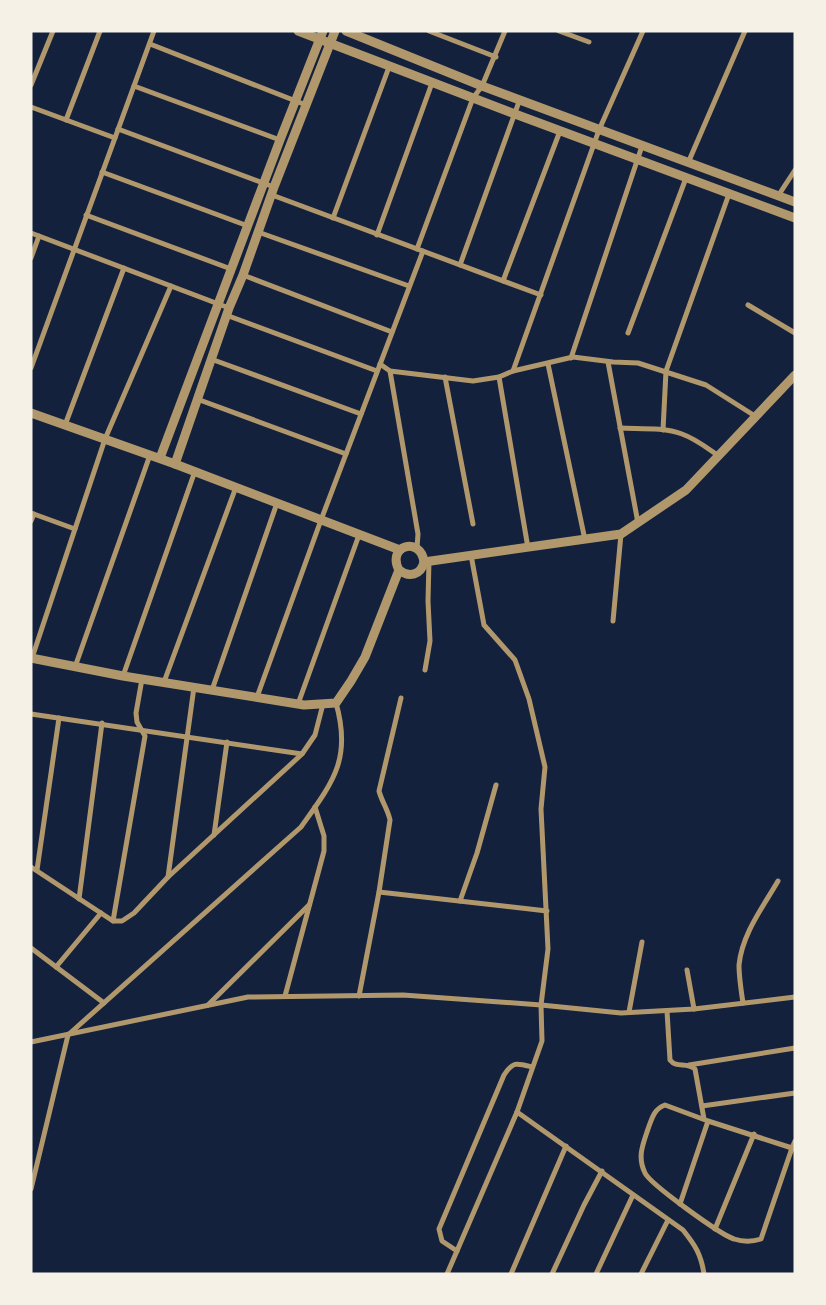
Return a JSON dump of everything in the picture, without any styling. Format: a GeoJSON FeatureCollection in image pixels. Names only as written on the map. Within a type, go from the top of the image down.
{"type":"FeatureCollection","features":[{"type":"Feature","properties":{"kind":"street"},"geometry":{"type":"LineString","coordinates":[[31,85],[53,31]]}},
{"type":"Feature","properties":{"kind":"street"},"geometry":{"type":"LineString","coordinates":[[66,120],[100,31]]}},
{"type":"Feature","properties":{"kind":"street"},"geometry":{"type":"LineString","coordinates":[[31,368],[154,31]]}},
{"type":"Feature","properties":{"kind":"street"},"geometry":{"type":"LineString","coordinates":[[298,31],[321,35],[330,44],[389,67],[795,218]]}},
{"type":"Feature","properties":{"kind":"street"},"geometry":{"type":"LineString","coordinates":[[175,464],[227,312],[243,275],[273,191],[335,31]]}},
{"type":"Feature","properties":{"kind":"street"},"geometry":{"type":"LineString","coordinates":[[346,31],[482,86],[688,164],[795,202]]}},
{"type":"Feature","properties":{"kind":"street"},"geometry":{"type":"LineString","coordinates":[[429,31],[496,57]]}},
{"type":"Feature","properties":{"kind":"street"},"geometry":{"type":"LineString","coordinates":[[257,697],[409,286],[473,98],[482,86],[496,57],[505,31]]}},
{"type":"Feature","properties":{"kind":"street"},"geometry":{"type":"LineString","coordinates":[[559,31],[589,42]]}},
{"type":"Feature","properties":{"kind":"street"},"geometry":{"type":"LineString","coordinates":[[513,372],[599,130],[643,31]]}},
{"type":"Feature","properties":{"kind":"street"},"geometry":{"type":"LineString","coordinates":[[688,164],[745,31]]}},
{"type":"Feature","properties":{"kind":"street"},"geometry":{"type":"LineString","coordinates":[[160,458],[321,35]]}},
{"type":"Feature","properties":{"kind":"street"},"geometry":{"type":"LineString","coordinates":[[150,44],[306,105]]}},
{"type":"Feature","properties":{"kind":"street"},"geometry":{"type":"LineString","coordinates":[[334,218],[389,67]]}},
{"type":"Feature","properties":{"kind":"street"},"geometry":{"type":"LineString","coordinates":[[376,235],[432,83]]}},
{"type":"Feature","properties":{"kind":"street"},"geometry":{"type":"LineString","coordinates":[[134,86],[280,140]]}},
{"type":"Feature","properties":{"kind":"street"},"geometry":{"type":"LineString","coordinates":[[460,265],[520,99]]}},
{"type":"Feature","properties":{"kind":"street"},"geometry":{"type":"LineString","coordinates":[[31,107],[115,138]]}},
{"type":"Feature","properties":{"kind":"street"},"geometry":{"type":"LineString","coordinates":[[118,129],[264,182],[273,191],[376,235],[541,295]]}},
{"type":"Feature","properties":{"kind":"street"},"geometry":{"type":"LineString","coordinates":[[503,281],[560,131]]}},
{"type":"Feature","properties":{"kind":"street"},"geometry":{"type":"LineString","coordinates":[[571,358],[642,146]]}},
{"type":"Feature","properties":{"kind":"street"},"geometry":{"type":"LineString","coordinates":[[778,196],[795,170]]}},
{"type":"Feature","properties":{"kind":"street"},"geometry":{"type":"LineString","coordinates":[[102,172],[248,226]]}},
{"type":"Feature","properties":{"kind":"street"},"geometry":{"type":"LineString","coordinates":[[628,333],[686,178]]}},
{"type":"Feature","properties":{"kind":"street"},"geometry":{"type":"LineString","coordinates":[[663,430],[666,371],[729,194]]}},
{"type":"Feature","properties":{"kind":"street"},"geometry":{"type":"LineString","coordinates":[[86,215],[231,269]]}},
{"type":"Feature","properties":{"kind":"street"},"geometry":{"type":"LineString","coordinates":[[258,232],[409,286]]}},
{"type":"Feature","properties":{"kind":"street"},"geometry":{"type":"LineString","coordinates":[[31,233],[218,303],[227,312],[378,371]]}},
{"type":"Feature","properties":{"kind":"street"},"geometry":{"type":"LineString","coordinates":[[31,258],[39,236]]}},
{"type":"Feature","properties":{"kind":"street"},"geometry":{"type":"LineString","coordinates":[[65,425],[124,268]]}},
{"type":"Feature","properties":{"kind":"street"},"geometry":{"type":"LineString","coordinates":[[243,275],[392,332]]}},
{"type":"Feature","properties":{"kind":"street"},"geometry":{"type":"LineString","coordinates":[[170,286],[105,439],[31,658],[123,676],[298,704],[336,702],[351,682],[365,657],[399,570]]}},
{"type":"Feature","properties":{"kind":"street"},"geometry":{"type":"LineString","coordinates":[[748,305],[795,333]]}},
{"type":"Feature","properties":{"kind":"street"},"geometry":{"type":"LineString","coordinates":[[211,358],[361,414]]}},
{"type":"Feature","properties":{"kind":"street"},"geometry":{"type":"LineString","coordinates":[[380,364],[390,371],[474,380],[499,376],[571,358],[638,363],[706,385],[755,416]]}},
{"type":"Feature","properties":{"kind":"street"},"geometry":{"type":"LineString","coordinates":[[608,362],[638,524]]}},
{"type":"Feature","properties":{"kind":"street"},"geometry":{"type":"LineString","coordinates":[[548,364],[585,540]]}},
{"type":"Feature","properties":{"kind":"street"},"geometry":{"type":"LineString","coordinates":[[390,371],[418,534],[417,548]]}},
{"type":"Feature","properties":{"kind":"street"},"geometry":{"type":"LineString","coordinates":[[425,670],[430,641],[427,561],[417,548],[408,546],[400,550],[395,559],[399,570],[402,573],[412,575],[420,570],[427,561],[621,534],[686,490],[795,375]]}},
{"type":"Feature","properties":{"kind":"street"},"geometry":{"type":"LineString","coordinates":[[499,376],[528,548]]}},
{"type":"Feature","properties":{"kind":"street"},"geometry":{"type":"LineString","coordinates":[[445,377],[473,524]]}},
{"type":"Feature","properties":{"kind":"street"},"geometry":{"type":"LineString","coordinates":[[197,399],[346,454]]}},
{"type":"Feature","properties":{"kind":"street"},"geometry":{"type":"LineString","coordinates":[[31,413],[160,458],[400,550]]}},
{"type":"Feature","properties":{"kind":"street"},"geometry":{"type":"LineString","coordinates":[[620,428],[663,430],[682,434],[699,442],[719,456]]}},
{"type":"Feature","properties":{"kind":"street"},"geometry":{"type":"LineString","coordinates":[[75,666],[150,455]]}},
{"type":"Feature","properties":{"kind":"street"},"geometry":{"type":"LineString","coordinates":[[123,676],[195,471]]}},
{"type":"Feature","properties":{"kind":"street"},"geometry":{"type":"LineString","coordinates":[[164,682],[236,488]]}},
{"type":"Feature","properties":{"kind":"street"},"geometry":{"type":"LineString","coordinates":[[212,690],[277,503]]}},
{"type":"Feature","properties":{"kind":"street"},"geometry":{"type":"LineString","coordinates":[[31,521],[33,513],[75,528]]}},
{"type":"Feature","properties":{"kind":"street"},"geometry":{"type":"LineString","coordinates":[[298,704],[358,534]]}},
{"type":"Feature","properties":{"kind":"street"},"geometry":{"type":"LineString","coordinates":[[613,621],[621,534]]}},
{"type":"Feature","properties":{"kind":"street"},"geometry":{"type":"LineString","coordinates":[[447,1274],[517,1112],[542,1040],[541,1005],[548,949],[541,809],[545,767],[529,699],[515,660],[484,625],[471,555]]}},
{"type":"Feature","properties":{"kind":"street"},"geometry":{"type":"LineString","coordinates":[[113,921],[145,736],[137,722],[136,713],[142,679]]}},
{"type":"Feature","properties":{"kind":"street"},"geometry":{"type":"LineString","coordinates":[[168,877],[194,687]]}},
{"type":"Feature","properties":{"kind":"street"},"geometry":{"type":"LineString","coordinates":[[359,996],[379,892],[390,820],[387,808],[379,792],[401,698]]}},
{"type":"Feature","properties":{"kind":"street"},"geometry":{"type":"LineString","coordinates":[[31,1189],[68,1035],[301,827],[325,793],[338,767],[342,750],[342,723],[336,702]]}},
{"type":"Feature","properties":{"kind":"street"},"geometry":{"type":"LineString","coordinates":[[31,866],[113,921],[122,921],[134,913],[168,877],[302,754],[315,735],[323,704]]}},
{"type":"Feature","properties":{"kind":"street"},"geometry":{"type":"LineString","coordinates":[[31,714],[302,754]]}},
{"type":"Feature","properties":{"kind":"street"},"geometry":{"type":"LineString","coordinates":[[37,870],[60,718]]}},
{"type":"Feature","properties":{"kind":"street"},"geometry":{"type":"LineString","coordinates":[[79,898],[102,723]]}},
{"type":"Feature","properties":{"kind":"street"},"geometry":{"type":"LineString","coordinates":[[214,835],[227,742]]}},
{"type":"Feature","properties":{"kind":"street"},"geometry":{"type":"LineString","coordinates":[[460,901],[477,853],[496,785]]}},
{"type":"Feature","properties":{"kind":"street"},"geometry":{"type":"LineString","coordinates":[[285,996],[324,851],[325,841],[315,807]]}},
{"type":"Feature","properties":{"kind":"street"},"geometry":{"type":"LineString","coordinates":[[743,1003],[740,984],[740,964],[743,947],[749,930],[778,881]]}},
{"type":"Feature","properties":{"kind":"street"},"geometry":{"type":"LineString","coordinates":[[379,892],[547,911]]}},
{"type":"Feature","properties":{"kind":"street"},"geometry":{"type":"LineString","coordinates":[[208,1005],[310,904]]}},
{"type":"Feature","properties":{"kind":"street"},"geometry":{"type":"LineString","coordinates":[[56,967],[102,913]]}},
{"type":"Feature","properties":{"kind":"street"},"geometry":{"type":"LineString","coordinates":[[629,1012],[642,942]]}},
{"type":"Feature","properties":{"kind":"street"},"geometry":{"type":"LineString","coordinates":[[31,948],[104,1003]]}},
{"type":"Feature","properties":{"kind":"street"},"geometry":{"type":"LineString","coordinates":[[686,970],[694,1009]]}},
{"type":"Feature","properties":{"kind":"street"},"geometry":{"type":"LineString","coordinates":[[31,1042],[248,996],[403,996],[629,1012],[694,1009],[795,997]]}},
{"type":"Feature","properties":{"kind":"street"},"geometry":{"type":"LineString","coordinates":[[667,1011],[670,1060],[678,1065],[689,1065],[795,1048]]}},
{"type":"Feature","properties":{"kind":"street"},"geometry":{"type":"LineString","coordinates":[[457,1251],[442,1241],[439,1229],[509,1066],[518,1063],[532,1067]]}},
{"type":"Feature","properties":{"kind":"street"},"geometry":{"type":"LineString","coordinates":[[680,1204],[706,1120],[695,1070],[689,1065]]}},
{"type":"Feature","properties":{"kind":"street"},"geometry":{"type":"LineString","coordinates":[[702,1106],[795,1093]]}},
{"type":"Feature","properties":{"kind":"street"},"geometry":{"type":"LineString","coordinates":[[794,1148],[706,1120],[665,1104],[659,1107],[652,1118],[641,1148],[640,1160],[646,1175],[698,1218],[733,1239],[747,1242],[761,1239],[794,1148],[795,1140]]}},
{"type":"Feature","properties":{"kind":"street"},"geometry":{"type":"LineString","coordinates":[[517,1112],[683,1230],[694,1243],[701,1257],[704,1274]]}},
{"type":"Feature","properties":{"kind":"street"},"geometry":{"type":"LineString","coordinates":[[715,1228],[754,1134]]}},
{"type":"Feature","properties":{"kind":"street"},"geometry":{"type":"LineString","coordinates":[[510,1274],[566,1146]]}},
{"type":"Feature","properties":{"kind":"street"},"geometry":{"type":"LineString","coordinates":[[552,1274],[602,1171]]}},
{"type":"Feature","properties":{"kind":"street"},"geometry":{"type":"LineString","coordinates":[[596,1274],[633,1194]]}},
{"type":"Feature","properties":{"kind":"street"},"geometry":{"type":"LineString","coordinates":[[641,1274],[668,1220]]}}]}
